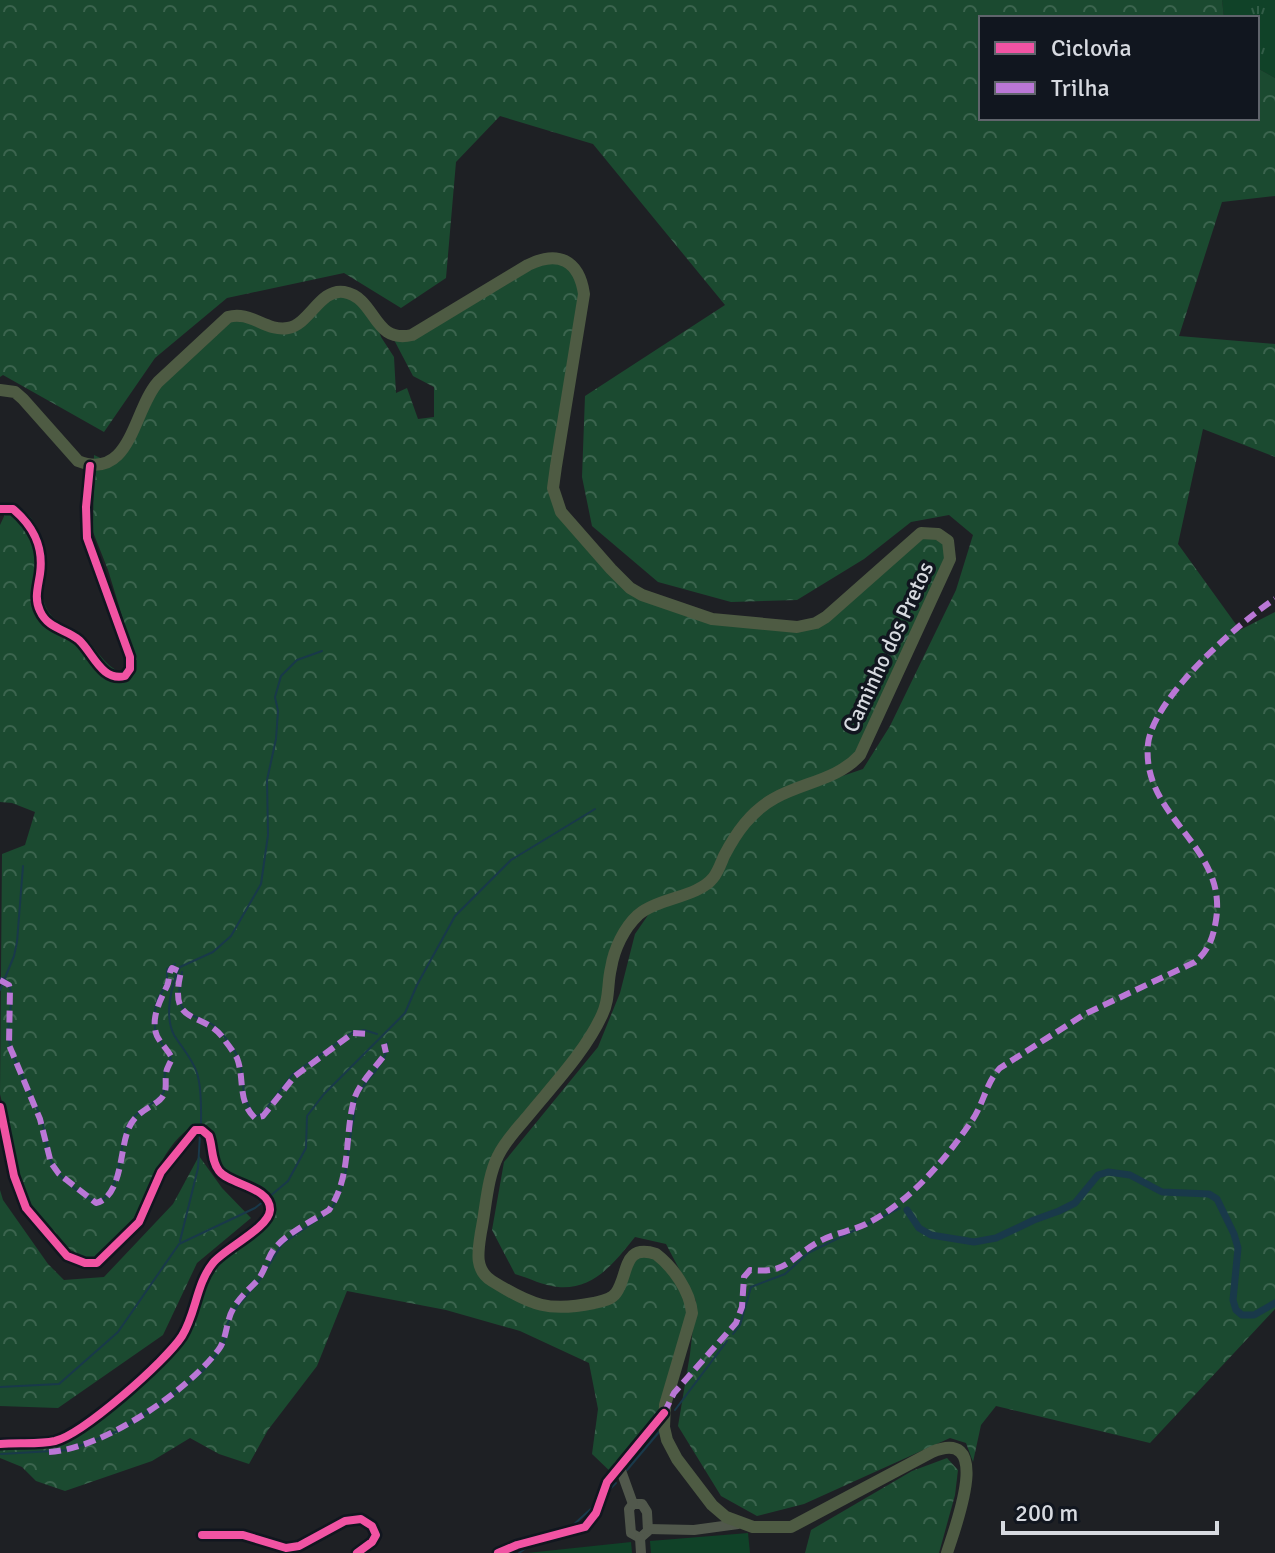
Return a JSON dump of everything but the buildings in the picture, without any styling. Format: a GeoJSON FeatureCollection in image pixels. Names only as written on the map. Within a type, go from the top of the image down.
{"type":"FeatureCollection","features":[{"type":"Feature","properties":{"kind":"main road","name":"Caminho dos Pretos"},"geometry":{"type":"LineString","coordinates":[[90,466],[118,457],[125,448],[149,392],[228,317],[248,317],[267,325],[288,328],[297,324],[330,294],[345,292],[363,302],[387,333],[402,337],[412,335],[528,265],[546,257],[559,258],[570,263],[579,273],[584,294],[553,488],[556,501],[568,522],[630,588],[654,600],[712,619],[807,626],[826,617],[921,533],[938,534],[948,541],[950,559],[860,755],[838,774],[775,798],[761,808],[739,829],[713,879],[649,907],[628,925],[610,968],[609,993],[595,1028],[561,1076],[509,1138],[492,1171],[478,1260],[484,1275],[492,1281],[539,1305],[572,1307],[611,1297],[616,1293],[633,1255],[649,1251],[663,1259],[684,1288],[691,1300],[692,1313],[664,1413],[667,1440],[677,1459],[718,1511],[738,1524]]}},
{"type":"Feature","properties":{"kind":"main road"},"geometry":{"type":"LineString","coordinates":[[0,390],[15,392],[78,461],[90,466]]}},
{"type":"Feature","properties":{"kind":"main road"},"geometry":{"type":"LineString","coordinates":[[738,1524],[767,1529],[791,1527],[932,1452],[947,1448],[966,1460],[968,1479],[947,1553]]}},
{"type":"Feature","properties":{"kind":"street"},"geometry":{"type":"LineString","coordinates":[[0,509],[13,509],[34,531],[41,566],[37,599],[46,620],[80,641],[99,666],[112,676],[125,676],[130,669],[130,657],[87,538],[90,466]]}},
{"type":"Feature","properties":{"kind":"street"},"geometry":{"type":"LineString","coordinates":[[0,1107],[14,1176],[26,1208],[67,1256],[85,1263],[97,1263],[139,1222],[161,1172],[197,1131],[211,1140],[220,1173],[260,1193],[269,1203],[269,1217],[213,1262],[181,1337],[140,1381],[70,1434],[56,1440],[0,1444]]}},
{"type":"Feature","properties":{"kind":"street"},"geometry":{"type":"LineString","coordinates":[[498,1553],[585,1527],[596,1513],[607,1482],[664,1413]]}},
{"type":"Feature","properties":{"kind":"street"},"geometry":{"type":"LineString","coordinates":[[619,1465],[633,1504]]}},
{"type":"Feature","properties":{"kind":"street"},"geometry":{"type":"LineString","coordinates":[[633,1504],[644,1506],[648,1529],[647,1534],[640,1538]]}},
{"type":"Feature","properties":{"kind":"street"},"geometry":{"type":"LineString","coordinates":[[633,1504],[629,1509],[631,1533],[640,1538]]}},
{"type":"Feature","properties":{"kind":"street"},"geometry":{"type":"LineString","coordinates":[[202,1535],[259,1538],[286,1548],[299,1546],[345,1521],[361,1519],[372,1526],[376,1535],[357,1553]]}},
{"type":"Feature","properties":{"kind":"street"},"geometry":{"type":"LineString","coordinates":[[648,1529],[694,1530],[738,1524]]}},
{"type":"Feature","properties":{"kind":"street"},"geometry":{"type":"LineString","coordinates":[[640,1538],[641,1553]]}},
{"type":"Feature","properties":{"kind":"green space"},"geometry":{"type":"Polygon","coordinates":[[[0,0],[1222,0],[1224,16],[979,16],[979,120],[1259,120],[1259,69],[1275,78],[1275,196],[1222,202],[1179,336],[1275,344],[1275,457],[1203,429],[1178,544],[1240,630],[1275,612],[1275,1309],[1150,1443],[996,1406],[981,1425],[973,1462],[966,1443],[950,1438],[804,1504],[757,1516],[721,1496],[678,1426],[696,1301],[666,1244],[635,1237],[593,1279],[571,1287],[558,1287],[515,1274],[492,1230],[504,1162],[598,1047],[620,993],[635,934],[655,905],[628,925],[603,1013],[492,1171],[481,1232],[484,1275],[539,1305],[607,1300],[627,1263],[649,1251],[684,1288],[690,1326],[673,1393],[614,1475],[592,1454],[598,1409],[589,1363],[520,1331],[446,1310],[347,1291],[317,1366],[268,1430],[249,1464],[219,1454],[190,1438],[152,1461],[65,1491],[36,1481],[22,1467],[0,1458],[0,1444],[56,1440],[140,1381],[181,1337],[213,1262],[261,1225],[269,1203],[220,1173],[211,1146],[196,1128],[191,1127],[170,1148],[127,1228],[95,1258],[74,1258],[43,1224],[24,1193],[0,1094],[2,854],[25,845],[35,812],[0,802],[0,525],[7,510],[17,506],[30,516],[39,531],[45,557],[42,593],[47,610],[90,643],[111,666],[127,674],[133,652],[93,532],[94,455],[109,462],[118,457],[149,392],[228,317],[277,328],[306,317],[322,301],[345,292],[374,316],[381,337],[394,357],[396,393],[407,388],[418,419],[434,417],[434,387],[413,376],[392,336],[412,335],[539,259],[570,263],[584,294],[556,466],[561,512],[611,569],[654,600],[712,619],[816,623],[913,539],[938,534],[950,559],[860,755],[775,799],[863,769],[890,726],[956,590],[973,535],[949,515],[911,522],[864,559],[797,600],[731,602],[658,582],[592,526],[582,477],[585,396],[725,305],[593,144],[500,116],[456,162],[446,278],[401,308],[344,273],[227,298],[155,358],[104,432],[3,375],[0,377],[0,0]]]}},
{"type":"Feature","properties":{"kind":"green space"},"geometry":{"type":"Polygon","coordinates":[[[1222,0],[1275,0],[1275,78],[1259,69],[1259,16],[1224,16],[1222,0]]]}},
{"type":"Feature","properties":{"kind":"green space"},"geometry":{"type":"Polygon","coordinates":[[[199,1156],[222,1188],[251,1218],[197,1263],[163,1335],[58,1408],[0,1406],[0,1190],[3,1200],[48,1264],[64,1280],[104,1277],[173,1204],[199,1156]]]}},
{"type":"Feature","properties":{"kind":"green space"},"geometry":{"type":"Polygon","coordinates":[[[947,1458],[958,1470],[955,1495],[939,1553],[805,1553],[811,1530],[912,1471],[947,1458]]]}},
{"type":"Feature","properties":{"kind":"green space"},"geometry":{"type":"Polygon","coordinates":[[[748,1533],[750,1553],[651,1553],[650,1541],[748,1533]]]}},
{"type":"Feature","properties":{"kind":"green space"},"geometry":{"type":"Polygon","coordinates":[[[631,1542],[632,1553],[527,1553],[631,1542]]]}},
{"type":"Feature","properties":{"kind":"waterway"},"geometry":{"type":"LineString","coordinates":[[201,1124],[197,1073],[174,1035],[169,1019],[174,983],[180,967],[213,952],[231,936],[261,884],[268,835],[267,780],[276,739],[278,711],[275,697],[281,676],[297,660],[322,651]]}},
{"type":"Feature","properties":{"kind":"waterway"},"geometry":{"type":"LineString","coordinates":[[269,1197],[288,1181],[306,1148],[307,1116],[324,1094],[405,1013],[455,916],[511,860],[595,809]]}},
{"type":"Feature","properties":{"kind":"waterway"},"geometry":{"type":"LineString","coordinates":[[0,990],[17,942],[23,866]]}},
{"type":"Feature","properties":{"kind":"waterway"},"geometry":{"type":"LineString","coordinates":[[6,980],[11,993],[9,1041],[42,1121],[52,1164],[75,1188],[99,1202],[107,1196],[116,1179],[130,1121],[164,1092],[165,1069],[171,1058],[155,1033],[155,1010],[167,984],[167,969],[175,964]]}},
{"type":"Feature","properties":{"kind":"waterway"},"geometry":{"type":"LineString","coordinates":[[182,972],[179,990],[184,1010],[216,1027],[234,1049],[240,1063],[245,1098],[256,1116],[262,1114],[293,1074],[353,1032],[364,1030],[377,1034]]}},
{"type":"Feature","properties":{"kind":"waterway"},"geometry":{"type":"LineString","coordinates":[[1,1454],[69,1450],[118,1431],[200,1374],[223,1347],[228,1322],[235,1309],[259,1281],[282,1244],[330,1211],[341,1189],[356,1099],[384,1058],[387,1043]]}},
{"type":"Feature","properties":{"kind":"waterway"},"geometry":{"type":"LineString","coordinates":[[180,1241],[198,1168],[200,1134]]}},
{"type":"Feature","properties":{"kind":"waterway"},"geometry":{"type":"LineString","coordinates":[[907,1210],[919,1228],[931,1235],[974,1242],[996,1238],[1075,1203],[1098,1175],[1108,1172],[1130,1175],[1162,1192],[1209,1194],[1217,1199],[1238,1248],[1233,1300],[1236,1310],[1242,1315],[1254,1315],[1275,1303]]}},
{"type":"Feature","properties":{"kind":"waterway"},"geometry":{"type":"LineString","coordinates":[[0,1387],[59,1384],[118,1332],[179,1244],[264,1201]]}},
{"type":"Feature","properties":{"kind":"waterway"},"geometry":{"type":"LineString","coordinates":[[733,1334],[740,1325],[751,1287],[785,1274],[808,1253],[900,1208]]}},
{"type":"Feature","properties":{"kind":"waterway"},"geometry":{"type":"LineString","coordinates":[[675,1410],[727,1341]]}},
{"type":"Feature","properties":{"kind":"waterway"},"geometry":{"type":"LineString","coordinates":[[627,1470],[659,1432]]}},
{"type":"Feature","properties":{"kind":"waterway"},"geometry":{"type":"LineString","coordinates":[[608,1491],[616,1483]]}},
{"type":"Feature","properties":{"kind":"waterway"},"geometry":{"type":"LineString","coordinates":[[571,1527],[593,1507]]}},
{"type":"Feature","properties":{"kind":"waterway"},"geometry":{"type":"LineString","coordinates":[[519,1553],[526,1548]]}},
{"type":"Feature","properties":{"kind":"marked path"},"geometry":{"type":"LineString","coordinates":[[664,1413],[674,1393],[736,1323],[742,1307],[744,1277],[750,1270],[781,1267],[820,1241],[882,1215],[925,1179],[949,1151],[975,1115],[1000,1068],[1085,1014],[1195,962],[1204,953],[1215,926],[1216,894],[1209,871],[1198,851],[1157,792],[1149,770],[1148,744],[1153,726],[1181,684],[1220,643],[1275,599]]}},
{"type":"Feature","properties":{"kind":"marked path"},"geometry":{"type":"LineString","coordinates":[[0,980],[10,989],[9,1045],[40,1119],[51,1163],[59,1174],[96,1203],[104,1199],[115,1183],[130,1125],[165,1092],[166,1073],[172,1058],[157,1036],[155,1023],[172,968],[181,972],[178,990],[179,1003],[184,1011],[217,1032],[237,1058],[246,1104],[255,1118],[263,1116],[295,1076],[353,1033],[371,1034]]}},
{"type":"Feature","properties":{"kind":"marked path"},"geometry":{"type":"LineString","coordinates":[[49,1452],[94,1441],[143,1415],[187,1382],[219,1349],[233,1309],[260,1277],[274,1249],[329,1210],[341,1184],[354,1100],[386,1053],[384,1044]]}},
{"type":"Feature","properties":{"kind":"cycle path"},"geometry":{"type":"LineString","coordinates":[[0,509],[13,509],[36,537],[41,564],[37,602],[43,617],[79,640],[104,671],[117,677],[125,676],[130,669],[130,657],[87,538],[90,466]]}},
{"type":"Feature","properties":{"kind":"cycle path"},"geometry":{"type":"LineString","coordinates":[[0,1107],[14,1176],[26,1208],[67,1256],[85,1263],[97,1263],[139,1222],[161,1172],[195,1130],[202,1130],[209,1136],[219,1171],[264,1196],[270,1210],[268,1217],[255,1231],[213,1263],[203,1280],[182,1336],[123,1395],[68,1436],[41,1443],[0,1444]]}},
{"type":"Feature","properties":{"kind":"cycle path"},"geometry":{"type":"LineString","coordinates":[[498,1553],[585,1527],[596,1513],[607,1482],[664,1413]]}},
{"type":"Feature","properties":{"kind":"cycle path"},"geometry":{"type":"LineString","coordinates":[[202,1535],[243,1535],[286,1548],[299,1546],[345,1521],[361,1519],[372,1526],[376,1535],[357,1553]]}}]}
